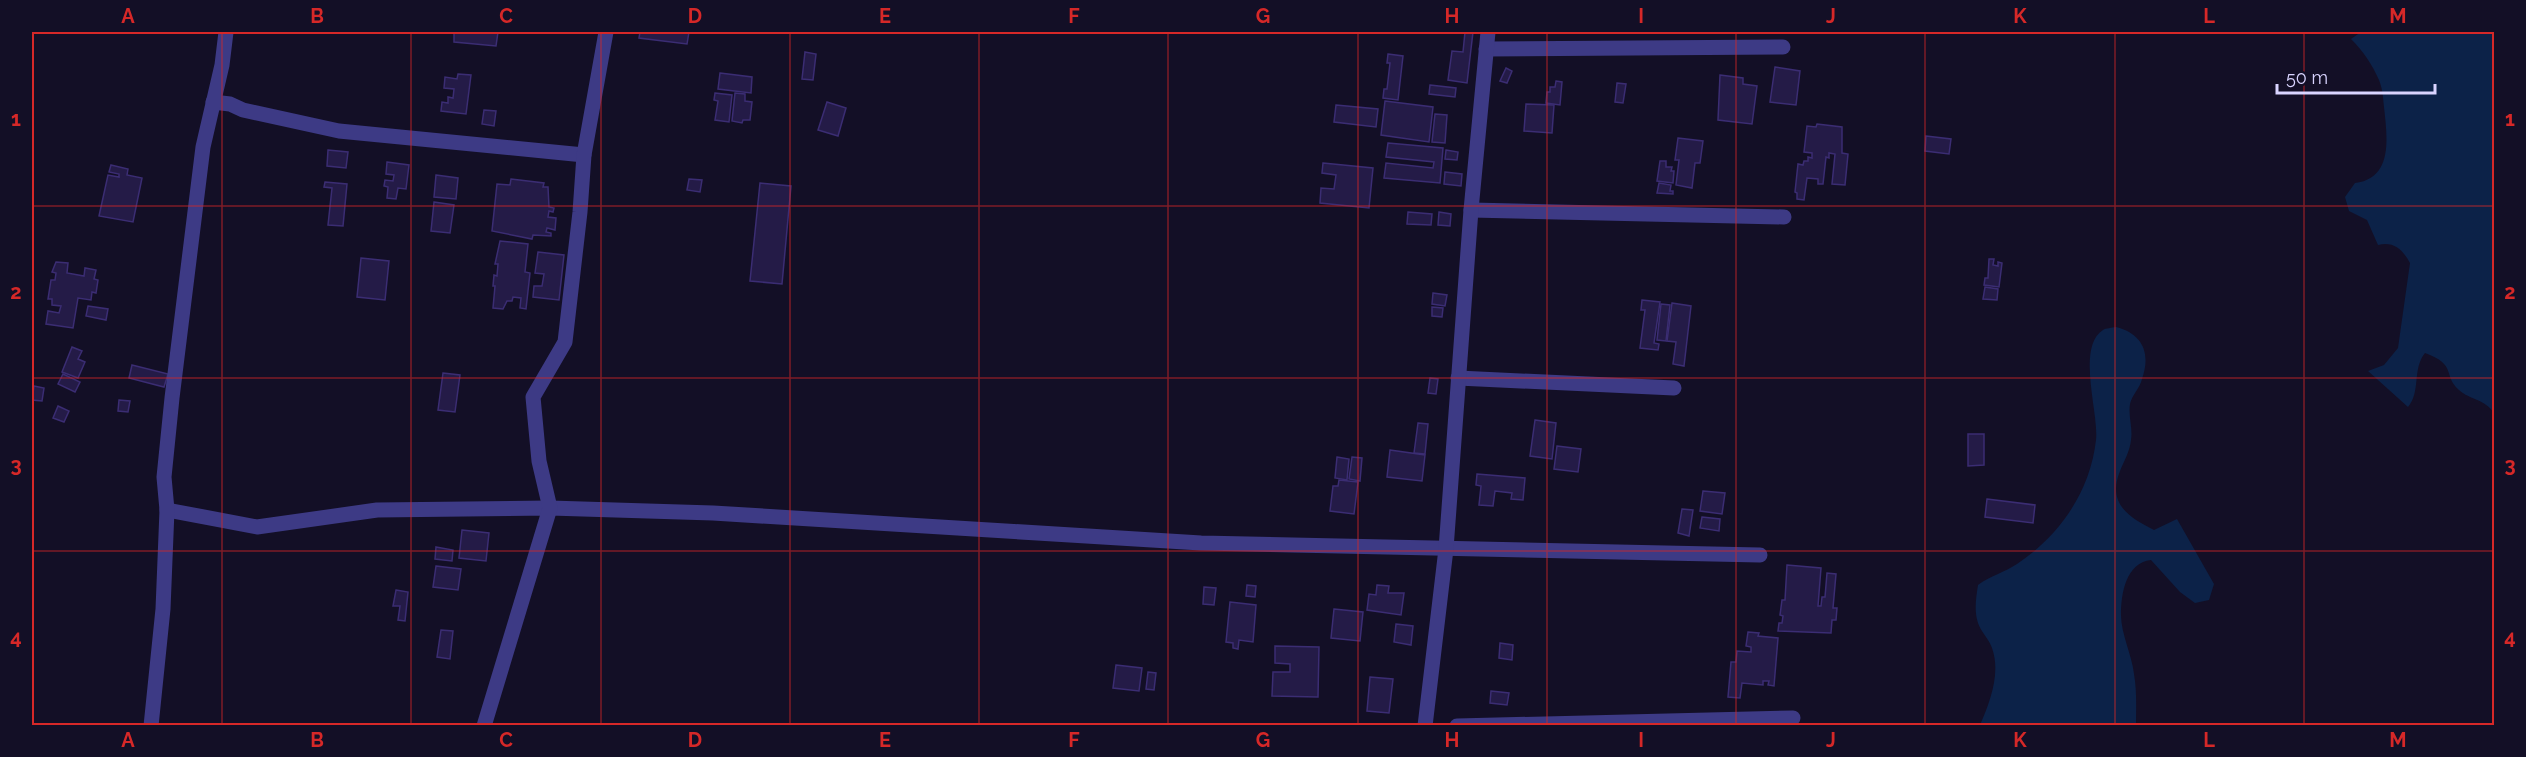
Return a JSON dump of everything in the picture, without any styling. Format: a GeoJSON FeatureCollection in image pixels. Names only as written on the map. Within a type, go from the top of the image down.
{"type":"FeatureCollection","features":[{"type":"Feature","properties":{"kind":"street"},"geometry":{"type":"LineString","coordinates":[[151,726],[163,609],[167,510],[164,477],[172,398],[203,147],[222,65],[226,32]]}},
{"type":"Feature","properties":{"kind":"street"},"geometry":{"type":"LineString","coordinates":[[484,726],[550,508],[539,461],[533,397],[565,342],[580,212],[584,154],[606,32]]}},
{"type":"Feature","properties":{"kind":"street"},"geometry":{"type":"LineString","coordinates":[[1425,726],[1446,549],[1471,210],[1488,32]]}},
{"type":"Feature","properties":{"kind":"street"},"geometry":{"type":"LineString","coordinates":[[1486,49],[1783,47]]}},
{"type":"Feature","properties":{"kind":"street"},"geometry":{"type":"LineString","coordinates":[[213,102],[230,104],[243,110],[339,131],[584,154]]}},
{"type":"Feature","properties":{"kind":"street"},"geometry":{"type":"LineString","coordinates":[[1471,210],[1784,217]]}},
{"type":"Feature","properties":{"kind":"street"},"geometry":{"type":"LineString","coordinates":[[1458,378],[1674,388]]}},
{"type":"Feature","properties":{"kind":"street"},"geometry":{"type":"LineString","coordinates":[[167,510],[257,526],[377,510],[550,508],[713,513],[1202,543],[1760,555]]}},
{"type":"Feature","properties":{"kind":"street"},"geometry":{"type":"LineString","coordinates":[[1457,726],[1793,718]]}},
{"type":"Feature","properties":{"kind":"water"},"geometry":{"type":"Polygon","coordinates":[[[2361,32],[2494,32],[2494,413],[2482,402],[2459,390],[2451,380],[2446,366],[2435,357],[2425,353],[2419,366],[2412,401],[2408,407],[2368,371],[2384,365],[2398,348],[2410,263],[2397,248],[2389,244],[2378,245],[2367,220],[2349,211],[2345,197],[2355,183],[2368,179],[2376,173],[2385,154],[2386,130],[2380,84],[2367,58],[2351,39],[2361,32]]]}},
{"type":"Feature","properties":{"kind":"water"},"geometry":{"type":"Polygon","coordinates":[[[2116,327],[2133,334],[2142,346],[2146,361],[2141,382],[2130,404],[2131,440],[2117,482],[2118,500],[2128,514],[2154,530],[2177,519],[2214,584],[2209,600],[2195,603],[2180,592],[2151,560],[2143,562],[2131,573],[2124,589],[2121,615],[2135,680],[2136,725],[1980,725],[1991,697],[1995,667],[1992,648],[1977,618],[1978,585],[2012,567],[2047,540],[2080,494],[2093,459],[2096,440],[2090,381],[2091,351],[2095,338],[2103,330],[2116,327]]]}},
{"type":"Feature","properties":{"kind":"building"},"geometry":{"type":"Polygon","coordinates":[[[454,32],[498,32],[496,46],[454,42],[454,32]]]}},
{"type":"Feature","properties":{"kind":"building"},"geometry":{"type":"Polygon","coordinates":[[[640,32],[689,32],[687,44],[639,38],[640,32]]]}},
{"type":"Feature","properties":{"kind":"building"},"geometry":{"type":"Polygon","coordinates":[[[1465,32],[1473,32],[1467,83],[1448,80],[1452,51],[1463,52],[1465,32]]]}},
{"type":"Feature","properties":{"kind":"building"},"geometry":{"type":"Polygon","coordinates":[[[805,52],[816,54],[813,80],[802,79],[805,52]]]}},
{"type":"Feature","properties":{"kind":"building"},"geometry":{"type":"Polygon","coordinates":[[[1388,54],[1403,56],[1398,100],[1383,98],[1384,89],[1387,89],[1390,63],[1387,63],[1388,54]]]}},
{"type":"Feature","properties":{"kind":"building"},"geometry":{"type":"Polygon","coordinates":[[[1775,67],[1800,71],[1796,105],[1770,102],[1775,67]]]}},
{"type":"Feature","properties":{"kind":"building"},"geometry":{"type":"Polygon","coordinates":[[[1506,68],[1512,71],[1507,83],[1500,81],[1506,68]]]}},
{"type":"Feature","properties":{"kind":"building"},"geometry":{"type":"Polygon","coordinates":[[[720,73],[752,77],[751,93],[718,89],[720,73]]]}},
{"type":"Feature","properties":{"kind":"building"},"geometry":{"type":"Polygon","coordinates":[[[458,74],[471,75],[466,114],[441,111],[442,102],[448,103],[448,97],[453,98],[454,89],[444,88],[445,77],[457,79],[458,74]]]}},
{"type":"Feature","properties":{"kind":"building"},"geometry":{"type":"Polygon","coordinates":[[[1720,75],[1743,78],[1743,84],[1757,86],[1752,124],[1718,120],[1720,75]]]}},
{"type":"Feature","properties":{"kind":"building"},"geometry":{"type":"Polygon","coordinates":[[[1556,81],[1562,82],[1560,105],[1546,103],[1547,92],[1550,92],[1550,87],[1555,87],[1556,81]]]}},
{"type":"Feature","properties":{"kind":"building"},"geometry":{"type":"Polygon","coordinates":[[[1617,83],[1626,84],[1623,103],[1615,102],[1617,83]]]}},
{"type":"Feature","properties":{"kind":"building"},"geometry":{"type":"Polygon","coordinates":[[[1430,85],[1456,88],[1455,97],[1429,94],[1430,85]]]}},
{"type":"Feature","properties":{"kind":"building"},"geometry":{"type":"Polygon","coordinates":[[[715,93],[732,95],[729,122],[715,120],[718,101],[714,100],[715,93]]]}},
{"type":"Feature","properties":{"kind":"building"},"geometry":{"type":"Polygon","coordinates":[[[735,93],[745,94],[745,101],[752,102],[750,120],[743,120],[742,123],[732,121],[735,93]]]}},
{"type":"Feature","properties":{"kind":"building"},"geometry":{"type":"Polygon","coordinates":[[[1385,101],[1433,107],[1429,142],[1381,135],[1385,101]]]}},
{"type":"Feature","properties":{"kind":"building"},"geometry":{"type":"Polygon","coordinates":[[[827,102],[846,108],[838,136],[818,130],[827,102]]]}},
{"type":"Feature","properties":{"kind":"building"},"geometry":{"type":"Polygon","coordinates":[[[1526,104],[1554,105],[1552,133],[1524,131],[1526,104]]]}},
{"type":"Feature","properties":{"kind":"building"},"geometry":{"type":"Polygon","coordinates":[[[1336,105],[1378,109],[1376,127],[1334,122],[1336,105]]]}},
{"type":"Feature","properties":{"kind":"building"},"geometry":{"type":"Polygon","coordinates":[[[484,110],[496,111],[494,126],[482,124],[484,110]]]}},
{"type":"Feature","properties":{"kind":"building"},"geometry":{"type":"Polygon","coordinates":[[[1435,114],[1447,115],[1445,143],[1432,142],[1435,114]]]}},
{"type":"Feature","properties":{"kind":"building"},"geometry":{"type":"Polygon","coordinates":[[[1817,124],[1842,127],[1842,153],[1848,154],[1845,185],[1832,184],[1835,154],[1829,153],[1829,158],[1826,157],[1823,184],[1818,184],[1818,179],[1807,178],[1804,200],[1797,199],[1795,192],[1798,164],[1803,165],[1804,161],[1808,161],[1808,157],[1812,158],[1812,153],[1804,152],[1807,126],[1816,127],[1817,124]]]}},
{"type":"Feature","properties":{"kind":"building"},"geometry":{"type":"Polygon","coordinates":[[[1926,136],[1951,139],[1949,154],[1925,151],[1926,136]]]}},
{"type":"Feature","properties":{"kind":"building"},"geometry":{"type":"Polygon","coordinates":[[[1678,138],[1703,141],[1700,163],[1695,163],[1692,188],[1676,185],[1679,160],[1675,160],[1678,138]]]}},
{"type":"Feature","properties":{"kind":"building"},"geometry":{"type":"Polygon","coordinates":[[[1388,143],[1443,148],[1440,183],[1384,178],[1386,163],[1433,168],[1434,162],[1386,157],[1388,143]]]}},
{"type":"Feature","properties":{"kind":"building"},"geometry":{"type":"Polygon","coordinates":[[[328,150],[348,152],[346,168],[327,166],[328,150]]]}},
{"type":"Feature","properties":{"kind":"building"},"geometry":{"type":"Polygon","coordinates":[[[1446,150],[1458,152],[1457,160],[1445,159],[1446,150]]]}},
{"type":"Feature","properties":{"kind":"building"},"geometry":{"type":"Polygon","coordinates":[[[1660,161],[1666,161],[1666,167],[1672,167],[1673,183],[1657,181],[1660,161]]]}},
{"type":"Feature","properties":{"kind":"building"},"geometry":{"type":"Polygon","coordinates":[[[387,162],[409,165],[406,189],[398,188],[396,199],[387,198],[388,187],[384,186],[385,180],[393,181],[394,175],[386,174],[387,162]]]}},
{"type":"Feature","properties":{"kind":"building"},"geometry":{"type":"Polygon","coordinates":[[[1323,163],[1373,168],[1369,208],[1320,203],[1321,188],[1334,189],[1336,175],[1322,173],[1323,163]]]}},
{"type":"Feature","properties":{"kind":"building"},"geometry":{"type":"Polygon","coordinates":[[[111,165],[128,169],[127,175],[142,178],[133,222],[99,216],[108,175],[119,177],[119,174],[109,172],[111,165]]]}},
{"type":"Feature","properties":{"kind":"building"},"geometry":{"type":"Polygon","coordinates":[[[1445,172],[1462,174],[1461,186],[1444,184],[1445,172]]]}},
{"type":"Feature","properties":{"kind":"building"},"geometry":{"type":"Polygon","coordinates":[[[436,175],[458,178],[456,199],[434,197],[436,175]]]}},
{"type":"Feature","properties":{"kind":"building"},"geometry":{"type":"Polygon","coordinates":[[[511,179],[544,183],[543,187],[548,187],[549,207],[554,208],[553,212],[549,211],[548,217],[556,218],[555,230],[547,228],[546,232],[551,233],[551,236],[533,235],[532,239],[492,231],[497,184],[510,185],[511,179]]]}},
{"type":"Feature","properties":{"kind":"building"},"geometry":{"type":"Polygon","coordinates":[[[689,179],[702,180],[700,192],[687,190],[689,179]]]}},
{"type":"Feature","properties":{"kind":"building"},"geometry":{"type":"Polygon","coordinates":[[[325,182],[347,184],[343,226],[328,225],[332,188],[324,187],[325,182]]]}},
{"type":"Feature","properties":{"kind":"building"},"geometry":{"type":"Polygon","coordinates":[[[760,183],[791,186],[782,284],[750,281],[760,183]]]}},
{"type":"Feature","properties":{"kind":"building"},"geometry":{"type":"Polygon","coordinates":[[[1659,183],[1671,185],[1670,191],[1673,191],[1673,194],[1657,193],[1659,183]]]}},
{"type":"Feature","properties":{"kind":"building"},"geometry":{"type":"Polygon","coordinates":[[[434,202],[454,205],[450,233],[431,231],[434,202]]]}},
{"type":"Feature","properties":{"kind":"building"},"geometry":{"type":"Polygon","coordinates":[[[1408,212],[1432,214],[1431,225],[1407,224],[1408,212]]]}},
{"type":"Feature","properties":{"kind":"building"},"geometry":{"type":"Polygon","coordinates":[[[1439,212],[1451,214],[1450,226],[1438,225],[1439,212]]]}},
{"type":"Feature","properties":{"kind":"building"},"geometry":{"type":"Polygon","coordinates":[[[500,241],[528,244],[525,272],[530,273],[526,309],[520,308],[521,298],[513,297],[512,301],[507,301],[503,309],[493,308],[494,275],[497,276],[498,264],[495,264],[500,241]]]}},
{"type":"Feature","properties":{"kind":"building"},"geometry":{"type":"Polygon","coordinates":[[[538,252],[564,255],[559,300],[533,297],[534,286],[542,286],[544,274],[535,273],[538,252]]]}},
{"type":"Feature","properties":{"kind":"building"},"geometry":{"type":"Polygon","coordinates":[[[361,258],[389,261],[385,300],[357,297],[361,258]]]}},
{"type":"Feature","properties":{"kind":"building"},"geometry":{"type":"Polygon","coordinates":[[[1989,259],[1994,259],[1993,265],[1998,266],[1998,262],[2002,263],[1999,287],[1984,285],[1985,278],[1988,278],[1989,259]]]}},
{"type":"Feature","properties":{"kind":"building"},"geometry":{"type":"Polygon","coordinates":[[[56,262],[68,263],[67,273],[84,276],[85,268],[96,270],[94,279],[98,280],[96,293],[92,292],[91,300],[78,298],[73,328],[46,324],[48,311],[59,313],[61,306],[52,305],[52,299],[48,299],[51,280],[55,280],[56,273],[52,272],[56,262]]]}},
{"type":"Feature","properties":{"kind":"building"},"geometry":{"type":"Polygon","coordinates":[[[1985,287],[1998,289],[1997,300],[1983,299],[1985,287]]]}},
{"type":"Feature","properties":{"kind":"building"},"geometry":{"type":"Polygon","coordinates":[[[1433,293],[1447,295],[1445,306],[1432,304],[1433,293]]]}},
{"type":"Feature","properties":{"kind":"building"},"geometry":{"type":"Polygon","coordinates":[[[1642,300],[1660,302],[1654,343],[1659,344],[1658,350],[1640,348],[1645,310],[1641,310],[1642,300]]]}},
{"type":"Feature","properties":{"kind":"building"},"geometry":{"type":"Polygon","coordinates":[[[1672,303],[1691,306],[1684,366],[1673,364],[1676,342],[1667,341],[1672,303]]]}},
{"type":"Feature","properties":{"kind":"building"},"geometry":{"type":"Polygon","coordinates":[[[1661,304],[1670,305],[1666,341],[1657,340],[1661,304]]]}},
{"type":"Feature","properties":{"kind":"building"},"geometry":{"type":"Polygon","coordinates":[[[88,306],[108,309],[106,320],[86,316],[88,306]]]}},
{"type":"Feature","properties":{"kind":"building"},"geometry":{"type":"Polygon","coordinates":[[[1432,307],[1443,308],[1442,317],[1432,316],[1432,307]]]}},
{"type":"Feature","properties":{"kind":"building"},"geometry":{"type":"Polygon","coordinates":[[[72,347],[82,351],[78,359],[85,362],[78,378],[62,372],[72,347]]]}},
{"type":"Feature","properties":{"kind":"building"},"geometry":{"type":"Polygon","coordinates":[[[132,365],[168,374],[164,387],[129,378],[132,365]]]}},
{"type":"Feature","properties":{"kind":"building"},"geometry":{"type":"Polygon","coordinates":[[[443,373],[460,375],[455,412],[438,410],[443,373]]]}},
{"type":"Feature","properties":{"kind":"building"},"geometry":{"type":"Polygon","coordinates":[[[63,374],[80,382],[75,392],[58,384],[63,374]]]}},
{"type":"Feature","properties":{"kind":"building"},"geometry":{"type":"Polygon","coordinates":[[[1430,378],[1438,379],[1436,394],[1428,393],[1430,378]]]}},
{"type":"Feature","properties":{"kind":"building"},"geometry":{"type":"Polygon","coordinates":[[[34,386],[44,388],[42,401],[32,400],[34,386]]]}},
{"type":"Feature","properties":{"kind":"building"},"geometry":{"type":"Polygon","coordinates":[[[119,400],[130,401],[128,412],[118,411],[119,400]]]}},
{"type":"Feature","properties":{"kind":"building"},"geometry":{"type":"Polygon","coordinates":[[[58,406],[69,411],[64,422],[53,418],[58,406]]]}},
{"type":"Feature","properties":{"kind":"building"},"geometry":{"type":"Polygon","coordinates":[[[1535,420],[1556,423],[1552,459],[1530,456],[1535,420]]]}},
{"type":"Feature","properties":{"kind":"building"},"geometry":{"type":"Polygon","coordinates":[[[1418,423],[1428,424],[1425,454],[1414,453],[1418,423]]]}},
{"type":"Feature","properties":{"kind":"building"},"geometry":{"type":"Polygon","coordinates":[[[1968,434],[1984,434],[1984,465],[1968,466],[1968,434]]]}},
{"type":"Feature","properties":{"kind":"building"},"geometry":{"type":"Polygon","coordinates":[[[1557,446],[1581,449],[1578,472],[1554,469],[1557,446]]]}},
{"type":"Feature","properties":{"kind":"building"},"geometry":{"type":"Polygon","coordinates":[[[1390,450],[1425,455],[1422,481],[1387,477],[1390,450]]]}},
{"type":"Feature","properties":{"kind":"building"},"geometry":{"type":"Polygon","coordinates":[[[1337,457],[1349,459],[1347,480],[1335,478],[1337,457]]]}},
{"type":"Feature","properties":{"kind":"building"},"geometry":{"type":"Polygon","coordinates":[[[1352,457],[1362,458],[1360,481],[1349,479],[1352,457]]]}},
{"type":"Feature","properties":{"kind":"building"},"geometry":{"type":"Polygon","coordinates":[[[1477,474],[1525,478],[1523,500],[1511,499],[1512,493],[1495,491],[1493,506],[1479,505],[1481,486],[1476,485],[1477,474]]]}},
{"type":"Feature","properties":{"kind":"building"},"geometry":{"type":"Polygon","coordinates":[[[1339,480],[1358,482],[1354,514],[1330,511],[1333,486],[1338,486],[1339,480]]]}},
{"type":"Feature","properties":{"kind":"building"},"geometry":{"type":"Polygon","coordinates":[[[1703,491],[1725,493],[1722,514],[1700,511],[1703,491]]]}},
{"type":"Feature","properties":{"kind":"building"},"geometry":{"type":"Polygon","coordinates":[[[1987,499],[2035,505],[2033,523],[1985,517],[1987,499]]]}},
{"type":"Feature","properties":{"kind":"building"},"geometry":{"type":"Polygon","coordinates":[[[1682,509],[1693,510],[1689,536],[1678,533],[1682,509]]]}},
{"type":"Feature","properties":{"kind":"building"},"geometry":{"type":"Polygon","coordinates":[[[1702,517],[1720,519],[1719,531],[1700,528],[1702,517]]]}},
{"type":"Feature","properties":{"kind":"building"},"geometry":{"type":"Polygon","coordinates":[[[462,530],[489,533],[486,561],[459,558],[462,530]]]}},
{"type":"Feature","properties":{"kind":"building"},"geometry":{"type":"Polygon","coordinates":[[[436,547],[453,550],[452,561],[435,559],[436,547]]]}},
{"type":"Feature","properties":{"kind":"building"},"geometry":{"type":"Polygon","coordinates":[[[1787,565],[1821,568],[1818,606],[1821,606],[1822,597],[1825,597],[1827,573],[1836,574],[1833,608],[1837,608],[1836,620],[1832,620],[1831,633],[1778,631],[1783,616],[1780,615],[1782,600],[1785,600],[1787,565]]]}},
{"type":"Feature","properties":{"kind":"building"},"geometry":{"type":"Polygon","coordinates":[[[436,566],[461,569],[458,590],[433,587],[436,566]]]}},
{"type":"Feature","properties":{"kind":"building"},"geometry":{"type":"Polygon","coordinates":[[[1247,585],[1256,586],[1255,597],[1246,596],[1247,585]]]}},
{"type":"Feature","properties":{"kind":"building"},"geometry":{"type":"Polygon","coordinates":[[[1377,585],[1389,586],[1388,593],[1404,593],[1401,615],[1367,610],[1369,594],[1376,595],[1377,585]]]}},
{"type":"Feature","properties":{"kind":"building"},"geometry":{"type":"Polygon","coordinates":[[[1204,587],[1216,588],[1214,605],[1203,604],[1204,587]]]}},
{"type":"Feature","properties":{"kind":"building"},"geometry":{"type":"Polygon","coordinates":[[[396,590],[408,592],[405,621],[398,620],[400,606],[393,606],[396,590]]]}},
{"type":"Feature","properties":{"kind":"building"},"geometry":{"type":"Polygon","coordinates":[[[1230,602],[1256,605],[1253,642],[1239,640],[1238,649],[1233,648],[1233,643],[1226,642],[1230,602]]]}},
{"type":"Feature","properties":{"kind":"building"},"geometry":{"type":"Polygon","coordinates":[[[1334,609],[1363,612],[1360,641],[1331,638],[1334,609]]]}},
{"type":"Feature","properties":{"kind":"building"},"geometry":{"type":"Polygon","coordinates":[[[1396,624],[1413,626],[1411,645],[1394,642],[1396,624]]]}},
{"type":"Feature","properties":{"kind":"building"},"geometry":{"type":"Polygon","coordinates":[[[441,630],[453,631],[450,659],[437,657],[441,630]]]}},
{"type":"Feature","properties":{"kind":"building"},"geometry":{"type":"Polygon","coordinates":[[[1748,632],[1759,633],[1758,636],[1778,638],[1774,686],[1768,685],[1769,681],[1763,681],[1763,685],[1742,683],[1740,698],[1728,697],[1731,662],[1736,662],[1737,651],[1751,652],[1751,647],[1746,646],[1748,632]]]}},
{"type":"Feature","properties":{"kind":"building"},"geometry":{"type":"Polygon","coordinates":[[[1500,643],[1513,645],[1512,660],[1499,658],[1500,643]]]}},
{"type":"Feature","properties":{"kind":"building"},"geometry":{"type":"Polygon","coordinates":[[[1275,646],[1319,647],[1318,697],[1272,696],[1273,672],[1290,672],[1290,664],[1275,663],[1275,646]]]}},
{"type":"Feature","properties":{"kind":"building"},"geometry":{"type":"Polygon","coordinates":[[[1116,665],[1142,668],[1139,691],[1113,688],[1116,665]]]}},
{"type":"Feature","properties":{"kind":"building"},"geometry":{"type":"Polygon","coordinates":[[[1148,672],[1156,673],[1154,690],[1146,689],[1148,672]]]}},
{"type":"Feature","properties":{"kind":"building"},"geometry":{"type":"Polygon","coordinates":[[[1370,677],[1393,679],[1389,713],[1367,711],[1370,677]]]}},
{"type":"Feature","properties":{"kind":"building"},"geometry":{"type":"Polygon","coordinates":[[[1491,691],[1509,693],[1507,705],[1490,703],[1491,691]]]}}]}
